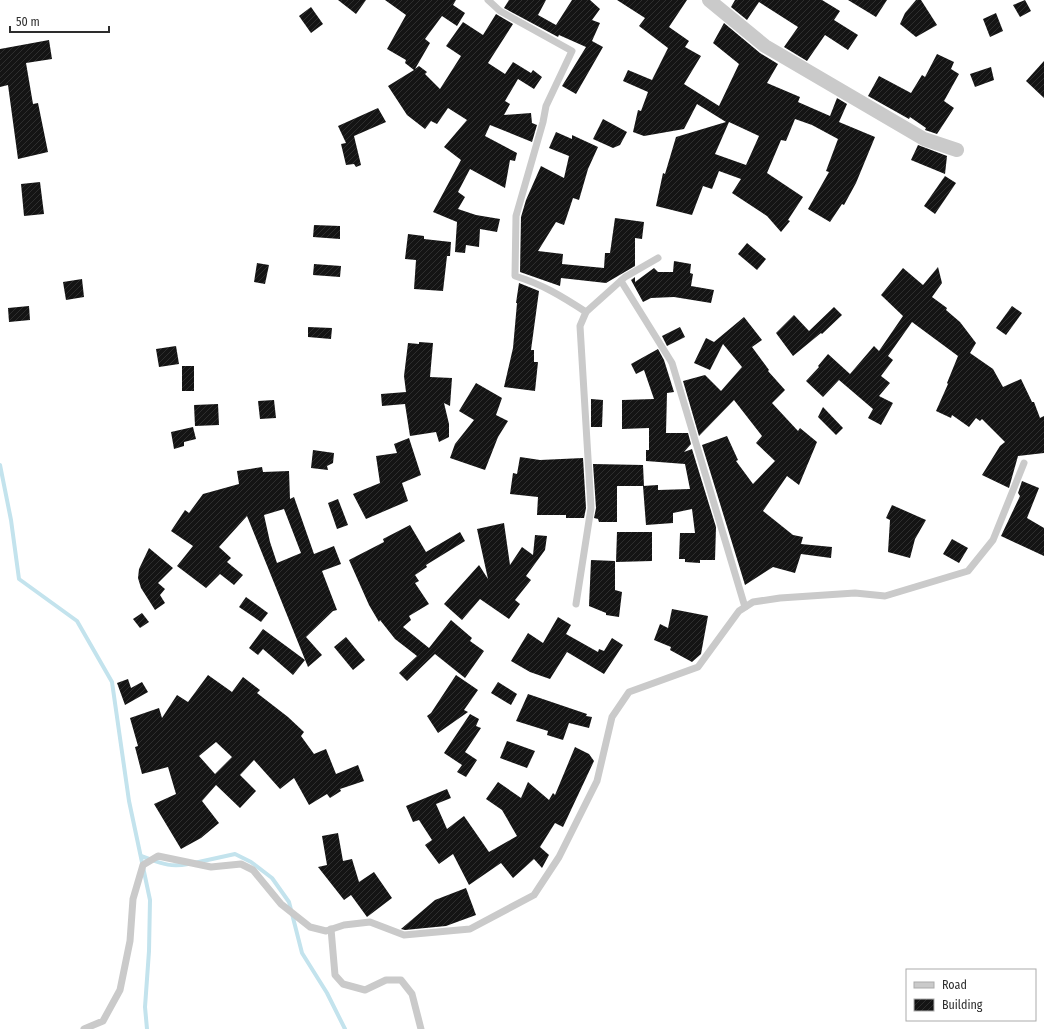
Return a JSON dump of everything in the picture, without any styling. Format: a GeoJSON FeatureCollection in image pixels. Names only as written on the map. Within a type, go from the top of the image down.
{"type":"FeatureCollection","features":[{"type":"Feature","properties":{"kind":"street"},"geometry":{"type":"LineString","coordinates":[[709,0],[765,46],[924,139],[957,150]]}},
{"type":"Feature","properties":{"kind":"lane"},"geometry":{"type":"LineString","coordinates":[[488,0],[500,11],[572,51],[546,106],[543,122],[516,216],[515,276],[535,282],[559,294],[586,312]]}},
{"type":"Feature","properties":{"kind":"lane"},"geometry":{"type":"LineString","coordinates":[[576,604],[591,508],[580,326],[586,312],[621,281],[658,258]]}},
{"type":"Feature","properties":{"kind":"lane"},"geometry":{"type":"LineString","coordinates":[[621,281],[672,363],[745,607]]}},
{"type":"Feature","properties":{"kind":"lane"},"geometry":{"type":"LineString","coordinates":[[84,1029],[102,1021],[120,990],[130,941],[133,899],[143,865],[158,856],[211,867],[241,864],[253,870],[281,904],[310,927],[326,931],[344,925],[370,922],[404,935],[470,929],[534,895],[559,857],[597,781],[612,717],[629,692],[698,667],[738,611],[753,602],[780,598],[855,593],[885,596],[968,571],[992,540],[1024,463]]}},
{"type":"Feature","properties":{"kind":"lane"},"geometry":{"type":"LineString","coordinates":[[331,929],[335,975],[343,984],[365,990],[386,980],[401,980],[412,994],[421,1029]]}},
{"type":"Feature","properties":{"kind":"building"},"geometry":{"type":"Polygon","coordinates":[[[338,0],[366,0],[356,14],[338,0]]]}},
{"type":"Feature","properties":{"kind":"building"},"geometry":{"type":"Polygon","coordinates":[[[385,0],[456,0],[453,5],[465,13],[457,26],[442,16],[425,39],[430,43],[415,69],[419,66],[427,72],[425,74],[440,89],[461,56],[446,46],[463,22],[483,35],[496,14],[513,24],[488,63],[505,74],[513,62],[531,73],[533,70],[542,77],[534,89],[518,79],[505,101],[510,104],[504,115],[531,113],[532,123],[537,125],[532,142],[490,125],[485,136],[517,153],[515,161],[510,160],[505,188],[470,169],[458,192],[465,197],[458,209],[476,215],[500,219],[497,232],[480,229],[479,247],[466,245],[465,253],[455,252],[457,222],[433,212],[461,160],[444,147],[467,120],[448,108],[437,124],[431,121],[425,129],[407,115],[388,86],[414,70],[405,63],[406,60],[387,49],[406,15],[385,0]]]}},
{"type":"Feature","properties":{"kind":"building"},"geometry":{"type":"Polygon","coordinates":[[[509,0],[546,0],[538,15],[556,25],[572,0],[590,0],[600,9],[592,20],[600,23],[592,41],[603,47],[576,94],[562,86],[586,47],[559,35],[558,37],[504,8],[509,0]]]}},
{"type":"Feature","properties":{"kind":"building"},"geometry":{"type":"Polygon","coordinates":[[[617,0],[687,0],[669,27],[689,41],[685,47],[701,56],[684,84],[719,106],[739,64],[713,43],[724,23],[760,53],[778,64],[767,83],[800,97],[798,102],[830,116],[837,98],[847,104],[839,122],[875,137],[856,183],[844,205],[842,204],[830,222],[808,209],[829,172],[826,171],[838,139],[812,125],[795,119],[786,141],[781,140],[767,173],[803,197],[788,220],[790,221],[781,232],[767,216],[732,193],[741,179],[719,171],[712,189],[703,186],[692,215],[656,206],[663,173],[665,174],[676,137],[726,122],[697,104],[684,129],[644,136],[633,132],[638,110],[641,111],[648,92],[623,81],[628,70],[652,80],[668,48],[639,26],[645,18],[617,0]],[[729,122],[715,154],[746,165],[759,136],[729,122]]]}},
{"type":"Feature","properties":{"kind":"building"},"geometry":{"type":"Polygon","coordinates":[[[735,0],[822,0],[840,11],[834,20],[858,35],[848,50],[825,35],[807,61],[784,47],[798,27],[759,2],[747,20],[731,7],[735,0]]]}},
{"type":"Feature","properties":{"kind":"building"},"geometry":{"type":"Polygon","coordinates":[[[848,0],[887,0],[876,17],[848,0]]]}},
{"type":"Feature","properties":{"kind":"building"},"geometry":{"type":"Polygon","coordinates":[[[916,0],[921,0],[937,25],[916,37],[900,24],[905,13],[916,0]]]}},
{"type":"Feature","properties":{"kind":"building"},"geometry":{"type":"Polygon","coordinates":[[[1025,0],[1031,11],[1020,17],[1013,5],[1025,0]]]}},
{"type":"Feature","properties":{"kind":"building"},"geometry":{"type":"Polygon","coordinates":[[[311,7],[323,24],[311,33],[299,16],[311,7]]]}},
{"type":"Feature","properties":{"kind":"building"},"geometry":{"type":"Polygon","coordinates":[[[996,13],[1003,31],[990,37],[983,19],[996,13]]]}},
{"type":"Feature","properties":{"kind":"building"},"geometry":{"type":"Polygon","coordinates":[[[49,40],[52,59],[26,63],[33,104],[38,103],[48,152],[18,159],[8,85],[0,87],[0,49],[49,40]]]}},
{"type":"Feature","properties":{"kind":"building"},"geometry":{"type":"Polygon","coordinates":[[[937,54],[954,62],[951,69],[959,74],[944,101],[954,108],[937,134],[925,130],[926,128],[910,117],[909,119],[868,96],[879,76],[911,93],[922,75],[925,77],[937,54]]]}},
{"type":"Feature","properties":{"kind":"building"},"geometry":{"type":"Polygon","coordinates":[[[1044,61],[1044,98],[1026,81],[1044,61]]]}},
{"type":"Feature","properties":{"kind":"building"},"geometry":{"type":"Polygon","coordinates":[[[991,67],[994,80],[975,87],[970,74],[991,67]]]}},
{"type":"Feature","properties":{"kind":"building"},"geometry":{"type":"Polygon","coordinates":[[[378,108],[386,122],[354,136],[361,165],[356,167],[354,164],[346,165],[341,144],[346,143],[338,126],[378,108]]]}},
{"type":"Feature","properties":{"kind":"building"},"geometry":{"type":"Polygon","coordinates":[[[603,119],[627,132],[620,145],[613,148],[593,139],[603,119]]]}},
{"type":"Feature","properties":{"kind":"building"},"geometry":{"type":"Polygon","coordinates":[[[556,132],[572,139],[572,135],[598,147],[588,169],[579,200],[573,198],[564,225],[556,222],[538,251],[563,254],[562,264],[604,268],[605,253],[610,253],[615,218],[644,222],[642,239],[635,238],[635,266],[606,283],[561,278],[560,286],[520,272],[521,217],[526,200],[541,166],[564,178],[569,156],[549,148],[556,132]]]}},
{"type":"Feature","properties":{"kind":"building"},"geometry":{"type":"Polygon","coordinates":[[[918,145],[947,156],[945,174],[911,160],[918,145]]]}},
{"type":"Feature","properties":{"kind":"building"},"geometry":{"type":"Polygon","coordinates":[[[945,176],[956,183],[935,214],[924,206],[945,176]]]}},
{"type":"Feature","properties":{"kind":"building"},"geometry":{"type":"Polygon","coordinates":[[[40,182],[44,214],[24,216],[21,184],[40,182]]]}},
{"type":"Feature","properties":{"kind":"building"},"geometry":{"type":"Polygon","coordinates":[[[314,225],[340,226],[340,239],[313,237],[314,225]]]}},
{"type":"Feature","properties":{"kind":"building"},"geometry":{"type":"Polygon","coordinates":[[[408,234],[424,236],[424,239],[451,242],[450,256],[447,256],[443,291],[414,289],[416,260],[405,259],[408,234]]]}},
{"type":"Feature","properties":{"kind":"building"},"geometry":{"type":"Polygon","coordinates":[[[747,243],[766,259],[757,270],[738,254],[747,243]]]}},
{"type":"Feature","properties":{"kind":"building"},"geometry":{"type":"Polygon","coordinates":[[[674,261],[691,264],[690,273],[693,274],[691,286],[714,290],[711,303],[674,297],[651,298],[643,302],[631,280],[635,277],[635,282],[654,268],[658,272],[673,272],[674,261]]]}},
{"type":"Feature","properties":{"kind":"building"},"geometry":{"type":"Polygon","coordinates":[[[257,263],[269,265],[265,284],[254,282],[257,263]]]}},
{"type":"Feature","properties":{"kind":"building"},"geometry":{"type":"Polygon","coordinates":[[[314,264],[341,266],[340,277],[313,275],[314,264]]]}},
{"type":"Feature","properties":{"kind":"building"},"geometry":{"type":"Polygon","coordinates":[[[938,267],[942,283],[932,297],[947,308],[946,310],[960,322],[976,343],[970,353],[993,369],[1003,387],[1021,379],[1032,402],[1034,402],[1040,418],[1044,416],[1044,453],[1018,456],[1009,488],[982,475],[1000,446],[1005,442],[982,419],[980,421],[976,418],[969,427],[952,415],[951,418],[936,411],[958,356],[912,322],[888,356],[893,360],[881,376],[890,383],[879,396],[893,403],[881,425],[868,418],[873,409],[839,380],[823,397],[806,381],[819,367],[818,366],[828,354],[850,374],[874,346],[879,351],[903,316],[881,295],[903,268],[923,285],[938,267]]]}},
{"type":"Feature","properties":{"kind":"building"},"geometry":{"type":"Polygon","coordinates":[[[82,279],[84,297],[66,300],[63,282],[82,279]]]}},
{"type":"Feature","properties":{"kind":"building"},"geometry":{"type":"Polygon","coordinates":[[[519,283],[539,291],[531,350],[534,350],[534,362],[538,362],[535,391],[504,387],[513,348],[519,283]]]}},
{"type":"Feature","properties":{"kind":"building"},"geometry":{"type":"Polygon","coordinates":[[[29,306],[30,320],[9,322],[8,308],[29,306]]]}},
{"type":"Feature","properties":{"kind":"building"},"geometry":{"type":"Polygon","coordinates":[[[1012,306],[1022,313],[1006,335],[996,328],[1012,306]]]}},
{"type":"Feature","properties":{"kind":"building"},"geometry":{"type":"Polygon","coordinates":[[[834,307],[842,315],[822,334],[821,333],[793,356],[776,333],[794,315],[809,331],[834,307]]]}},
{"type":"Feature","properties":{"kind":"building"},"geometry":{"type":"Polygon","coordinates":[[[744,317],[762,340],[752,347],[769,370],[768,371],[785,390],[772,403],[798,431],[800,428],[817,442],[799,485],[787,476],[763,511],[793,535],[803,537],[801,544],[832,547],[831,558],[801,554],[795,573],[773,567],[745,585],[702,445],[727,436],[738,460],[736,461],[753,484],[775,461],[756,443],[762,436],[734,400],[699,436],[683,381],[705,375],[721,391],[742,367],[723,344],[710,370],[694,363],[706,338],[714,342],[744,317]]]}},
{"type":"Feature","properties":{"kind":"building"},"geometry":{"type":"Polygon","coordinates":[[[308,327],[332,328],[331,339],[308,337],[308,327]]]}},
{"type":"Feature","properties":{"kind":"building"},"geometry":{"type":"Polygon","coordinates":[[[680,327],[685,337],[667,346],[662,336],[680,327]]]}},
{"type":"Feature","properties":{"kind":"building"},"geometry":{"type":"Polygon","coordinates":[[[419,342],[433,343],[430,377],[452,378],[450,406],[444,403],[449,424],[449,437],[439,442],[436,432],[410,436],[405,404],[382,406],[381,394],[406,392],[404,376],[408,343],[419,344],[419,342]]]}},
{"type":"Feature","properties":{"kind":"building"},"geometry":{"type":"Polygon","coordinates":[[[176,346],[179,364],[159,367],[156,349],[176,346]]]}},
{"type":"Feature","properties":{"kind":"building"},"geometry":{"type":"Polygon","coordinates":[[[658,349],[664,360],[674,392],[667,393],[666,433],[688,433],[691,444],[684,452],[692,449],[716,527],[715,560],[700,560],[700,563],[685,562],[685,559],[679,559],[680,533],[695,533],[692,509],[673,513],[673,523],[646,525],[643,486],[658,485],[658,490],[690,489],[685,464],[646,461],[646,450],[649,450],[649,428],[622,429],[622,400],[654,399],[644,370],[636,374],[631,364],[658,349]]]}},
{"type":"Feature","properties":{"kind":"building"},"geometry":{"type":"Polygon","coordinates":[[[182,366],[194,366],[194,391],[182,391],[182,366]]]}},
{"type":"Feature","properties":{"kind":"building"},"geometry":{"type":"Polygon","coordinates":[[[476,383],[502,398],[496,415],[508,421],[498,437],[485,470],[450,458],[455,444],[474,420],[459,411],[476,383]]]}},
{"type":"Feature","properties":{"kind":"building"},"geometry":{"type":"Polygon","coordinates":[[[591,399],[603,400],[602,427],[591,427],[591,399]]]}},
{"type":"Feature","properties":{"kind":"building"},"geometry":{"type":"Polygon","coordinates":[[[274,400],[276,418],[260,419],[258,401],[274,400]]]}},
{"type":"Feature","properties":{"kind":"building"},"geometry":{"type":"Polygon","coordinates":[[[218,404],[219,425],[195,426],[194,405],[218,404]]]}},
{"type":"Feature","properties":{"kind":"building"},"geometry":{"type":"Polygon","coordinates":[[[823,407],[843,428],[836,435],[818,417],[823,407]]]}},
{"type":"Feature","properties":{"kind":"building"},"geometry":{"type":"Polygon","coordinates":[[[193,427],[196,439],[184,442],[184,446],[174,449],[171,432],[193,427]]]}},
{"type":"Feature","properties":{"kind":"building"},"geometry":{"type":"Polygon","coordinates":[[[409,438],[421,475],[402,483],[408,501],[366,519],[353,494],[380,483],[376,456],[397,453],[394,444],[409,438]]]}},
{"type":"Feature","properties":{"kind":"building"},"geometry":{"type":"Polygon","coordinates":[[[313,450],[334,453],[333,463],[327,466],[328,470],[311,468],[313,450]]]}},
{"type":"Feature","properties":{"kind":"building"},"geometry":{"type":"Polygon","coordinates":[[[520,457],[540,460],[583,458],[586,508],[584,518],[566,518],[566,515],[537,515],[538,497],[510,494],[513,473],[517,474],[520,457]]]}},
{"type":"Feature","properties":{"kind":"building"},"geometry":{"type":"Polygon","coordinates":[[[593,464],[643,465],[644,486],[617,486],[617,522],[599,522],[598,519],[594,518],[596,508],[593,464]]]}},
{"type":"Feature","properties":{"kind":"building"},"geometry":{"type":"Polygon","coordinates":[[[262,467],[263,472],[289,471],[290,499],[294,497],[314,554],[334,546],[341,564],[322,571],[337,610],[333,611],[306,637],[322,655],[308,667],[247,516],[219,547],[231,558],[227,562],[243,575],[234,585],[220,574],[206,588],[177,566],[193,546],[171,531],[185,510],[189,513],[203,494],[239,484],[237,471],[262,467]],[[284,509],[264,515],[270,542],[277,563],[301,553],[284,509]]]}},
{"type":"Feature","properties":{"kind":"building"},"geometry":{"type":"Polygon","coordinates":[[[1022,481],[1039,488],[1027,518],[1044,528],[1044,556],[1001,536],[1020,496],[1018,493],[1022,481]]]}},
{"type":"Feature","properties":{"kind":"building"},"geometry":{"type":"Polygon","coordinates":[[[338,499],[348,525],[337,529],[328,503],[338,499]]]}},
{"type":"Feature","properties":{"kind":"building"},"geometry":{"type":"Polygon","coordinates":[[[892,505],[926,520],[915,539],[910,558],[888,552],[890,520],[886,518],[892,505]]]}},
{"type":"Feature","properties":{"kind":"building"},"geometry":{"type":"Polygon","coordinates":[[[504,523],[510,565],[522,547],[533,555],[535,535],[547,536],[545,550],[526,576],[531,580],[515,600],[520,604],[509,619],[480,599],[462,620],[444,604],[479,565],[488,579],[477,529],[504,523]]]}},
{"type":"Feature","properties":{"kind":"building"},"geometry":{"type":"Polygon","coordinates":[[[410,525],[426,552],[460,532],[465,541],[426,565],[427,567],[415,575],[419,581],[415,583],[429,604],[409,616],[411,620],[403,627],[429,648],[451,620],[472,638],[470,641],[484,651],[465,678],[435,654],[407,681],[399,673],[417,656],[395,639],[380,620],[379,622],[369,605],[349,560],[384,542],[383,539],[410,525]]]}},
{"type":"Feature","properties":{"kind":"building"},"geometry":{"type":"Polygon","coordinates":[[[617,532],[652,532],[652,561],[616,562],[617,532]]]}},
{"type":"Feature","properties":{"kind":"building"},"geometry":{"type":"Polygon","coordinates":[[[952,539],[968,548],[959,563],[943,554],[952,539]]]}},
{"type":"Feature","properties":{"kind":"building"},"geometry":{"type":"Polygon","coordinates":[[[149,548],[173,568],[158,583],[165,589],[160,595],[165,603],[155,610],[141,588],[138,578],[139,569],[149,548]]]}},
{"type":"Feature","properties":{"kind":"building"},"geometry":{"type":"Polygon","coordinates":[[[591,560],[615,561],[615,590],[622,592],[619,617],[606,615],[606,613],[589,606],[591,560]]]}},
{"type":"Feature","properties":{"kind":"building"},"geometry":{"type":"Polygon","coordinates":[[[246,597],[268,613],[261,622],[239,607],[246,597]]]}},
{"type":"Feature","properties":{"kind":"building"},"geometry":{"type":"Polygon","coordinates":[[[672,609],[708,616],[701,654],[692,662],[670,650],[671,647],[654,640],[660,624],[668,628],[672,609]]]}},
{"type":"Feature","properties":{"kind":"building"},"geometry":{"type":"Polygon","coordinates":[[[142,613],[149,622],[140,628],[133,619],[142,613]]]}},
{"type":"Feature","properties":{"kind":"building"},"geometry":{"type":"Polygon","coordinates":[[[558,617],[571,625],[566,634],[598,652],[599,649],[604,651],[612,638],[623,645],[604,674],[567,652],[550,679],[530,672],[511,661],[528,633],[543,643],[558,617]]]}},
{"type":"Feature","properties":{"kind":"building"},"geometry":{"type":"Polygon","coordinates":[[[263,629],[305,660],[293,675],[263,649],[258,655],[249,648],[263,629]]]}},
{"type":"Feature","properties":{"kind":"building"},"geometry":{"type":"Polygon","coordinates":[[[346,637],[365,660],[353,670],[334,647],[346,637]]]}},
{"type":"Feature","properties":{"kind":"building"},"geometry":{"type":"Polygon","coordinates":[[[208,675],[232,692],[243,677],[260,690],[257,693],[288,717],[304,732],[301,736],[314,754],[326,749],[336,774],[358,765],[364,781],[340,789],[341,791],[330,798],[327,794],[309,805],[294,778],[280,789],[254,760],[240,775],[256,791],[240,808],[216,785],[202,801],[219,823],[201,838],[181,849],[154,804],[176,794],[168,767],[142,774],[135,747],[138,746],[130,718],[159,708],[162,718],[177,695],[188,702],[208,675]],[[216,742],[199,756],[215,774],[232,757],[216,742]]]}},
{"type":"Feature","properties":{"kind":"building"},"geometry":{"type":"Polygon","coordinates":[[[456,675],[478,690],[464,710],[468,712],[438,733],[427,716],[431,713],[456,675]]]}},
{"type":"Feature","properties":{"kind":"building"},"geometry":{"type":"Polygon","coordinates":[[[128,679],[131,688],[142,682],[148,692],[125,705],[117,683],[128,679]]]}},
{"type":"Feature","properties":{"kind":"building"},"geometry":{"type":"Polygon","coordinates":[[[498,682],[517,694],[511,705],[491,693],[498,682]]]}},
{"type":"Feature","properties":{"kind":"building"},"geometry":{"type":"Polygon","coordinates":[[[528,694],[587,714],[586,716],[592,717],[589,728],[569,723],[563,740],[547,735],[548,731],[516,721],[528,694]]]}},
{"type":"Feature","properties":{"kind":"building"},"geometry":{"type":"Polygon","coordinates":[[[470,714],[479,719],[476,726],[481,728],[465,752],[477,760],[466,777],[457,772],[462,765],[444,753],[470,714]]]}},
{"type":"Feature","properties":{"kind":"building"},"geometry":{"type":"Polygon","coordinates":[[[507,741],[535,751],[527,768],[500,758],[507,741]]]}},
{"type":"Feature","properties":{"kind":"building"},"geometry":{"type":"Polygon","coordinates":[[[575,747],[589,754],[594,761],[563,827],[555,823],[540,847],[549,855],[542,868],[534,859],[513,878],[501,863],[469,885],[453,854],[439,864],[425,845],[432,840],[419,820],[413,822],[406,806],[447,789],[451,798],[436,804],[447,829],[464,816],[489,852],[517,836],[502,810],[486,799],[498,782],[521,798],[528,782],[549,800],[553,793],[555,795],[575,747]]]}},
{"type":"Feature","properties":{"kind":"building"},"geometry":{"type":"Polygon","coordinates":[[[338,833],[343,861],[352,859],[359,882],[374,872],[392,898],[367,917],[351,895],[344,900],[318,867],[327,865],[322,836],[338,833]]]}},
{"type":"Feature","properties":{"kind":"building"},"geometry":{"type":"Polygon","coordinates":[[[466,888],[476,915],[446,926],[405,930],[401,929],[435,900],[466,888]]]}},
{"type":"Feature","properties":{"kind":"waterway"},"geometry":{"type":"LineString","coordinates":[[0,465],[11,520],[19,579],[77,621],[112,682],[129,801],[150,900],[149,951],[145,1007],[147,1029]]}},
{"type":"Feature","properties":{"kind":"waterway"},"geometry":{"type":"LineString","coordinates":[[194,863],[235,854],[251,862],[272,878],[289,902],[302,953],[327,993],[345,1029]]}},
{"type":"Feature","properties":{"kind":"waterway"},"geometry":{"type":"LineString","coordinates":[[141,856],[169,865],[188,864]]}}]}
